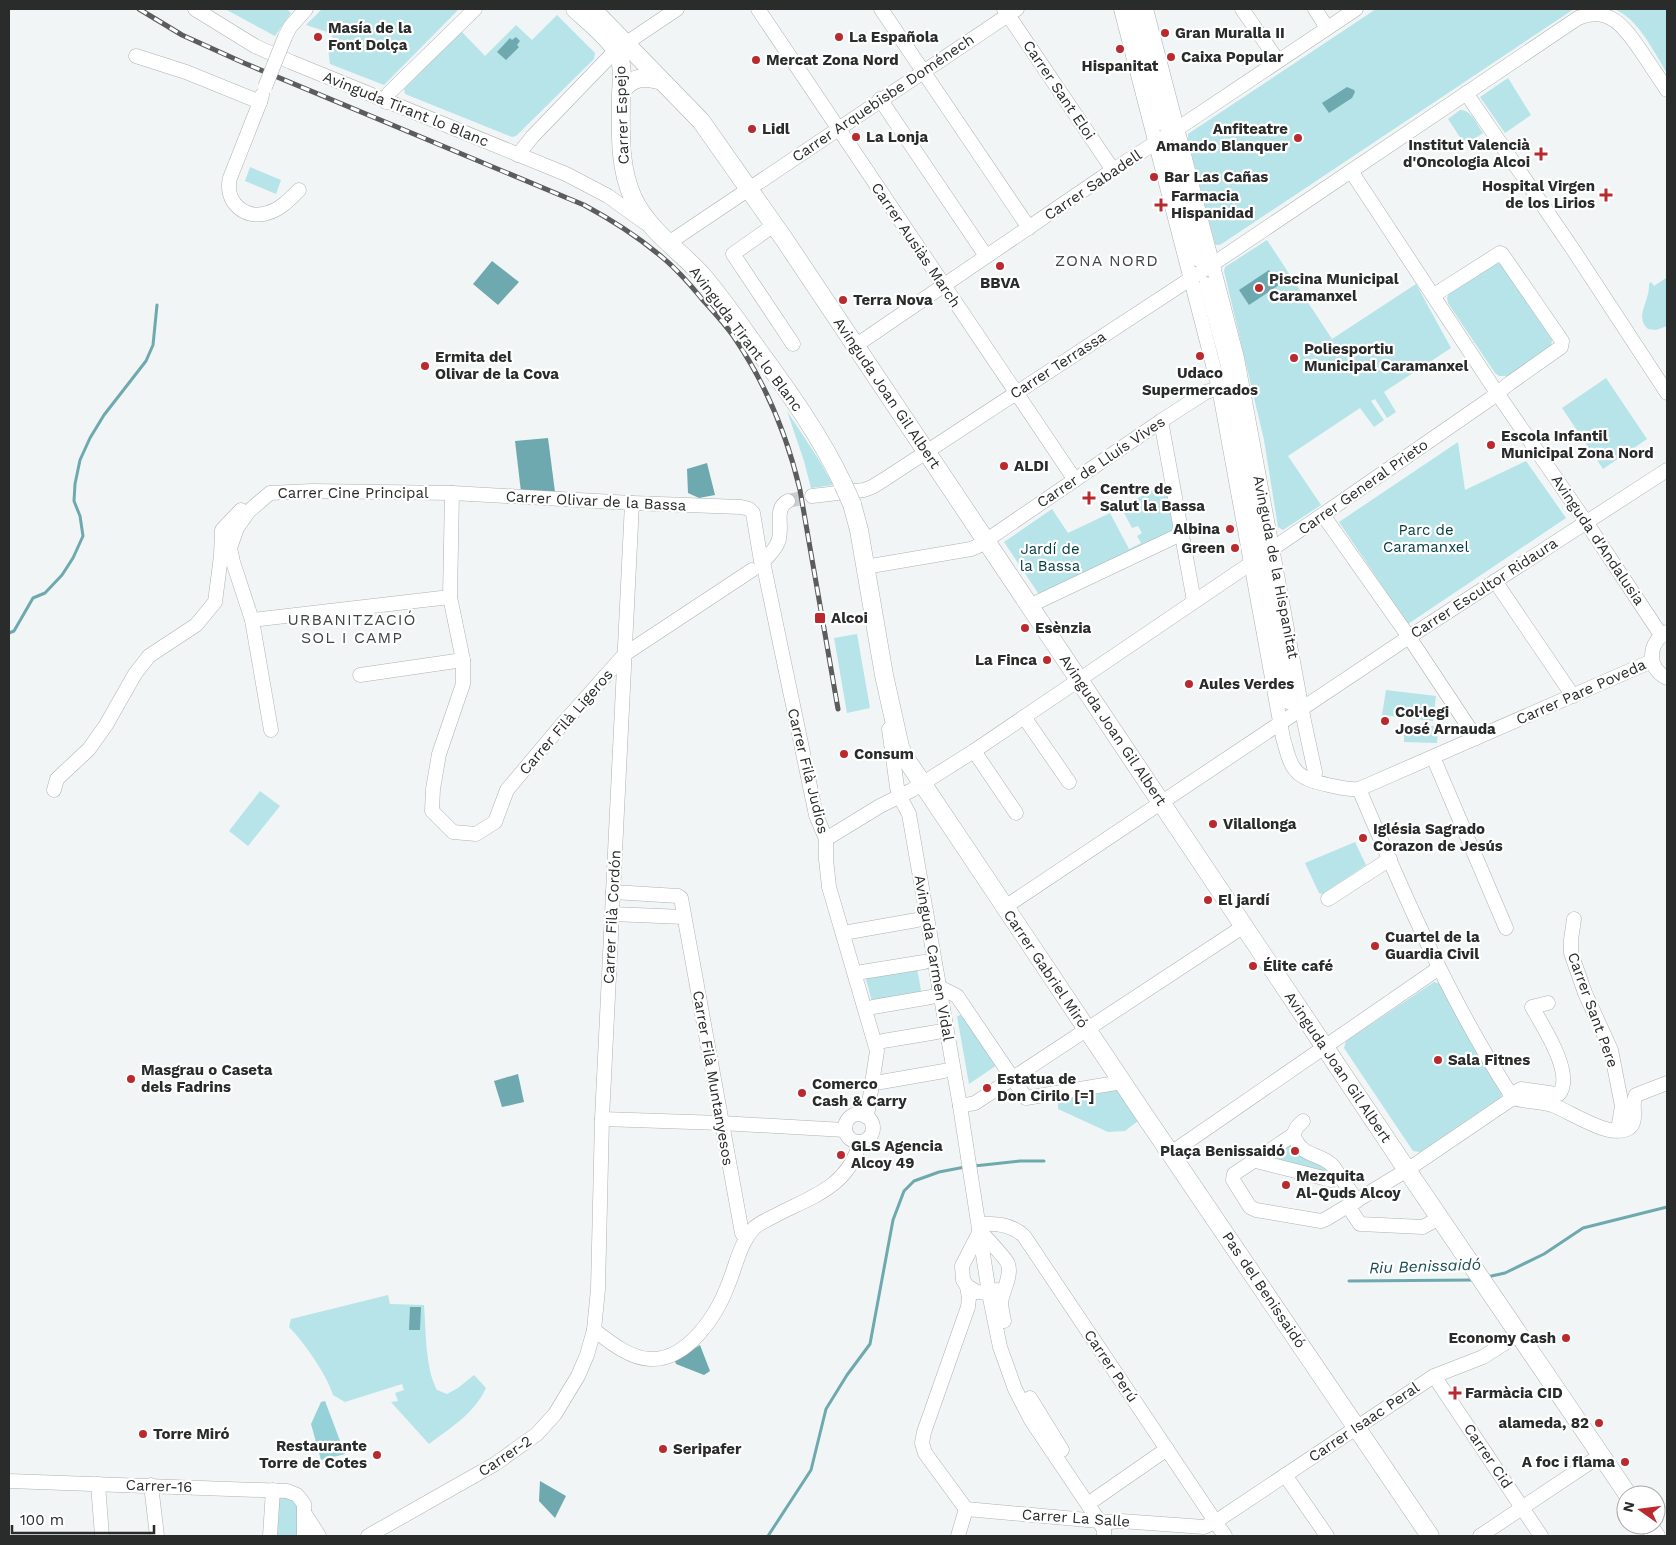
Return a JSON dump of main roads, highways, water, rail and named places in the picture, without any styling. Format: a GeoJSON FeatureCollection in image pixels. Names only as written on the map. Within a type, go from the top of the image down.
{"type":"FeatureCollection","features":[{"type":"Feature","properties":{"kind":"main road"},"geometry":{"type":"LineString","coordinates":[[576,9],[621,47]]}},
{"type":"Feature","properties":{"kind":"main road"},"geometry":{"type":"LineString","coordinates":[[592,9],[621,47]]}},
{"type":"Feature","properties":{"kind":"main road","name":"Avinguda Joan Gil Albert"},"geometry":{"type":"LineString","coordinates":[[621,47],[662,82],[701,121],[749,188],[1407,1170],[1621,1485]]}},
{"type":"Feature","properties":{"kind":"main road","name":"Carrer Espejo"},"geometry":{"type":"LineString","coordinates":[[621,47],[619,55],[622,91],[621,142],[626,177],[638,208],[663,237]]}},
{"type":"Feature","properties":{"kind":"main road"},"geometry":{"type":"LineString","coordinates":[[622,91],[632,80],[643,77],[662,82]]}},
{"type":"Feature","properties":{"kind":"main road","name":"Avinguda Tirant lo Blanc"},"geometry":{"type":"LineString","coordinates":[[663,237],[717,294],[779,379],[831,458],[856,516],[900,747],[922,784]]}},
{"type":"Feature","properties":{"kind":"main road","name":"Carrer Gabriel Miró"},"geometry":{"type":"LineString","coordinates":[[922,784],[1171,1153]]}},
{"type":"Feature","properties":{"kind":"main road","name":"Pas del Benissaidó"},"geometry":{"type":"LineString","coordinates":[[1171,1153],[1430,1536]]}},
{"type":"Feature","properties":{"kind":"waterway"},"geometry":{"type":"LineString","coordinates":[[9,633],[14,631],[33,598],[45,593],[62,575],[73,558],[83,536],[80,516],[74,501],[80,460],[90,438],[104,415],[146,361],[153,345],[157,305]]}},
{"type":"Feature","properties":{"kind":"waterway"},"geometry":{"type":"LineString","coordinates":[[974,1166],[1020,1161],[1044,1161]]}},
{"type":"Feature","properties":{"kind":"waterway"},"geometry":{"type":"LineString","coordinates":[[768,1536],[811,1470],[826,1409],[847,1375],[870,1344],[893,1220],[904,1191],[914,1181],[939,1172],[965,1167]]}},
{"type":"Feature","properties":{"kind":"waterway","name":"Riu Benissaidó"},"geometry":{"type":"LineString","coordinates":[[1487,1277],[1505,1273],[1544,1254],[1583,1228],[1667,1207]]}},
{"type":"Feature","properties":{"kind":"waterway","name":"Riu Benissaidó"},"geometry":{"type":"LineString","coordinates":[[1349,1281],[1474,1280]]}},
{"type":"Feature","properties":{"kind":"tunnel"},"geometry":{"type":"LineString","coordinates":[[788,501],[812,496]]}},
{"type":"Feature","properties":{"kind":"railway"},"geometry":{"type":"LineString","coordinates":[[139,9],[182,35],[244,63],[584,205],[631,233],[657,253],[687,281],[734,337],[766,392],[782,430],[800,490],[838,709]]}},
{"type":"Feature","properties":{"kind":"place","name":"Gran Muralla II"},"geometry":{"type":"Point","coordinates":[1165,33]}},
{"type":"Feature","properties":{"kind":"place","name":"Masía de la Font Dolça"},"geometry":{"type":"Point","coordinates":[318,37]}},
{"type":"Feature","properties":{"kind":"place","name":"La Española"},"geometry":{"type":"Point","coordinates":[839,37]}},
{"type":"Feature","properties":{"kind":"place","name":"Hispanitat"},"geometry":{"type":"Point","coordinates":[1120,49]}},
{"type":"Feature","properties":{"kind":"place","name":"Caixa Popular"},"geometry":{"type":"Point","coordinates":[1171,57]}},
{"type":"Feature","properties":{"kind":"place","name":"Mercat Zona Nord"},"geometry":{"type":"Point","coordinates":[756,60]}},
{"type":"Feature","properties":{"kind":"place","name":"Lidl"},"geometry":{"type":"Point","coordinates":[752,129]}},
{"type":"Feature","properties":{"kind":"place","name":"La Lonja"},"geometry":{"type":"Point","coordinates":[856,137]}},
{"type":"Feature","properties":{"kind":"place","name":"Anfiteatre Amando Blanquer"},"geometry":{"type":"Point","coordinates":[1298,138]}},
{"type":"Feature","properties":{"kind":"place","name":"Institut Valencià d'Oncologia Alcoi"},"geometry":{"type":"Point","coordinates":[1541,154]}},
{"type":"Feature","properties":{"kind":"place","name":"Bar Las Cañas"},"geometry":{"type":"Point","coordinates":[1154,177]}},
{"type":"Feature","properties":{"kind":"place","name":"Hospital Virgen de los Lirios"},"geometry":{"type":"Point","coordinates":[1606,195]}},
{"type":"Feature","properties":{"kind":"place","name":"Farmacia Hispanidad"},"geometry":{"type":"Point","coordinates":[1161,205]}},
{"type":"Feature","properties":{"kind":"place","name":"BBVA"},"geometry":{"type":"Point","coordinates":[1000,266]}},
{"type":"Feature","properties":{"kind":"place","name":"Piscina Municipal Caramanxel"},"geometry":{"type":"Point","coordinates":[1259,288]}},
{"type":"Feature","properties":{"kind":"place","name":"Terra Nova"},"geometry":{"type":"Point","coordinates":[843,300]}},
{"type":"Feature","properties":{"kind":"place","name":"Udaco Supermercados"},"geometry":{"type":"Point","coordinates":[1200,356]}},
{"type":"Feature","properties":{"kind":"place","name":"Poliesportiu Municipal Caramanxel"},"geometry":{"type":"Point","coordinates":[1294,358]}},
{"type":"Feature","properties":{"kind":"place","name":"Ermita del Olivar de la Cova"},"geometry":{"type":"Point","coordinates":[425,366]}},
{"type":"Feature","properties":{"kind":"place","name":"Escola Infantil Municipal Zona Nord"},"geometry":{"type":"Point","coordinates":[1491,445]}},
{"type":"Feature","properties":{"kind":"place","name":"ALDI"},"geometry":{"type":"Point","coordinates":[1004,466]}},
{"type":"Feature","properties":{"kind":"place","name":"Centre de Salut la Bassa"},"geometry":{"type":"Point","coordinates":[1089,498]}},
{"type":"Feature","properties":{"kind":"place","name":"Albina"},"geometry":{"type":"Point","coordinates":[1230,529]}},
{"type":"Feature","properties":{"kind":"place","name":"Green"},"geometry":{"type":"Point","coordinates":[1235,548]}},
{"type":"Feature","properties":{"kind":"place","name":"Alcoi"},"geometry":{"type":"Point","coordinates":[820,618]}},
{"type":"Feature","properties":{"kind":"place","name":"Esènzia"},"geometry":{"type":"Point","coordinates":[1025,628]}},
{"type":"Feature","properties":{"kind":"place","name":"La Finca"},"geometry":{"type":"Point","coordinates":[1047,660]}},
{"type":"Feature","properties":{"kind":"place","name":"Aules Verdes"},"geometry":{"type":"Point","coordinates":[1189,684]}},
{"type":"Feature","properties":{"kind":"place","name":"Col·legi José Arnauda"},"geometry":{"type":"Point","coordinates":[1385,721]}},
{"type":"Feature","properties":{"kind":"place","name":"Consum"},"geometry":{"type":"Point","coordinates":[844,754]}},
{"type":"Feature","properties":{"kind":"place","name":"Vilallonga"},"geometry":{"type":"Point","coordinates":[1213,824]}},
{"type":"Feature","properties":{"kind":"place","name":"Iglésia Sagrado Corazon de Jesús"},"geometry":{"type":"Point","coordinates":[1363,838]}},
{"type":"Feature","properties":{"kind":"place","name":"El jardí"},"geometry":{"type":"Point","coordinates":[1208,900]}},
{"type":"Feature","properties":{"kind":"place","name":"Cuartel de la Guardia Civil"},"geometry":{"type":"Point","coordinates":[1375,946]}},
{"type":"Feature","properties":{"kind":"place","name":"Élite café"},"geometry":{"type":"Point","coordinates":[1253,966]}},
{"type":"Feature","properties":{"kind":"place","name":"Sala Fitnes"},"geometry":{"type":"Point","coordinates":[1438,1060]}},
{"type":"Feature","properties":{"kind":"place","name":"Masgrau o Caseta dels Fadrins"},"geometry":{"type":"Point","coordinates":[131,1079]}},
{"type":"Feature","properties":{"kind":"place","name":"Estatua de Don Cirilo [=]"},"geometry":{"type":"Point","coordinates":[987,1088]}},
{"type":"Feature","properties":{"kind":"place","name":"Comerco Cash & Carry"},"geometry":{"type":"Point","coordinates":[802,1093]}},
{"type":"Feature","properties":{"kind":"place","name":"Plaça Benissaidó"},"geometry":{"type":"Point","coordinates":[1295,1151]}},
{"type":"Feature","properties":{"kind":"place","name":"GLS Agencia Alcoy 49"},"geometry":{"type":"Point","coordinates":[841,1155]}},
{"type":"Feature","properties":{"kind":"place","name":"Mezquita Al-Quds Alcoy"},"geometry":{"type":"Point","coordinates":[1286,1185]}},
{"type":"Feature","properties":{"kind":"place","name":"Economy Cash"},"geometry":{"type":"Point","coordinates":[1566,1338]}},
{"type":"Feature","properties":{"kind":"place","name":"Farmàcia CID"},"geometry":{"type":"Point","coordinates":[1455,1393]}},
{"type":"Feature","properties":{"kind":"place","name":"alameda, 82"},"geometry":{"type":"Point","coordinates":[1599,1423]}},
{"type":"Feature","properties":{"kind":"place","name":"Torre Miró"},"geometry":{"type":"Point","coordinates":[143,1434]}},
{"type":"Feature","properties":{"kind":"place","name":"Seripafer"},"geometry":{"type":"Point","coordinates":[663,1449]}},
{"type":"Feature","properties":{"kind":"place","name":"Restaurante Torre de Cotes"},"geometry":{"type":"Point","coordinates":[377,1455]}},
{"type":"Feature","properties":{"kind":"place","name":"A foc i flama"},"geometry":{"type":"Point","coordinates":[1625,1462]}},
{"type":"Feature","properties":{"kind":"district","name":"ZONA NORD"},"geometry":{"type":"Point","coordinates":[1107,260]}},
{"type":"Feature","properties":{"kind":"district","name":"URBANITZACIÓ SOL I CAMP"},"geometry":{"type":"Point","coordinates":[352,628]}},
{"type":"Feature","properties":{"kind":"park label","name":"Parc de Caramanxel"},"geometry":{"type":"Point","coordinates":[1426,538]}},
{"type":"Feature","properties":{"kind":"park label","name":"Jardí de la Bassa"},"geometry":{"type":"Point","coordinates":[1050,558]}}]}
